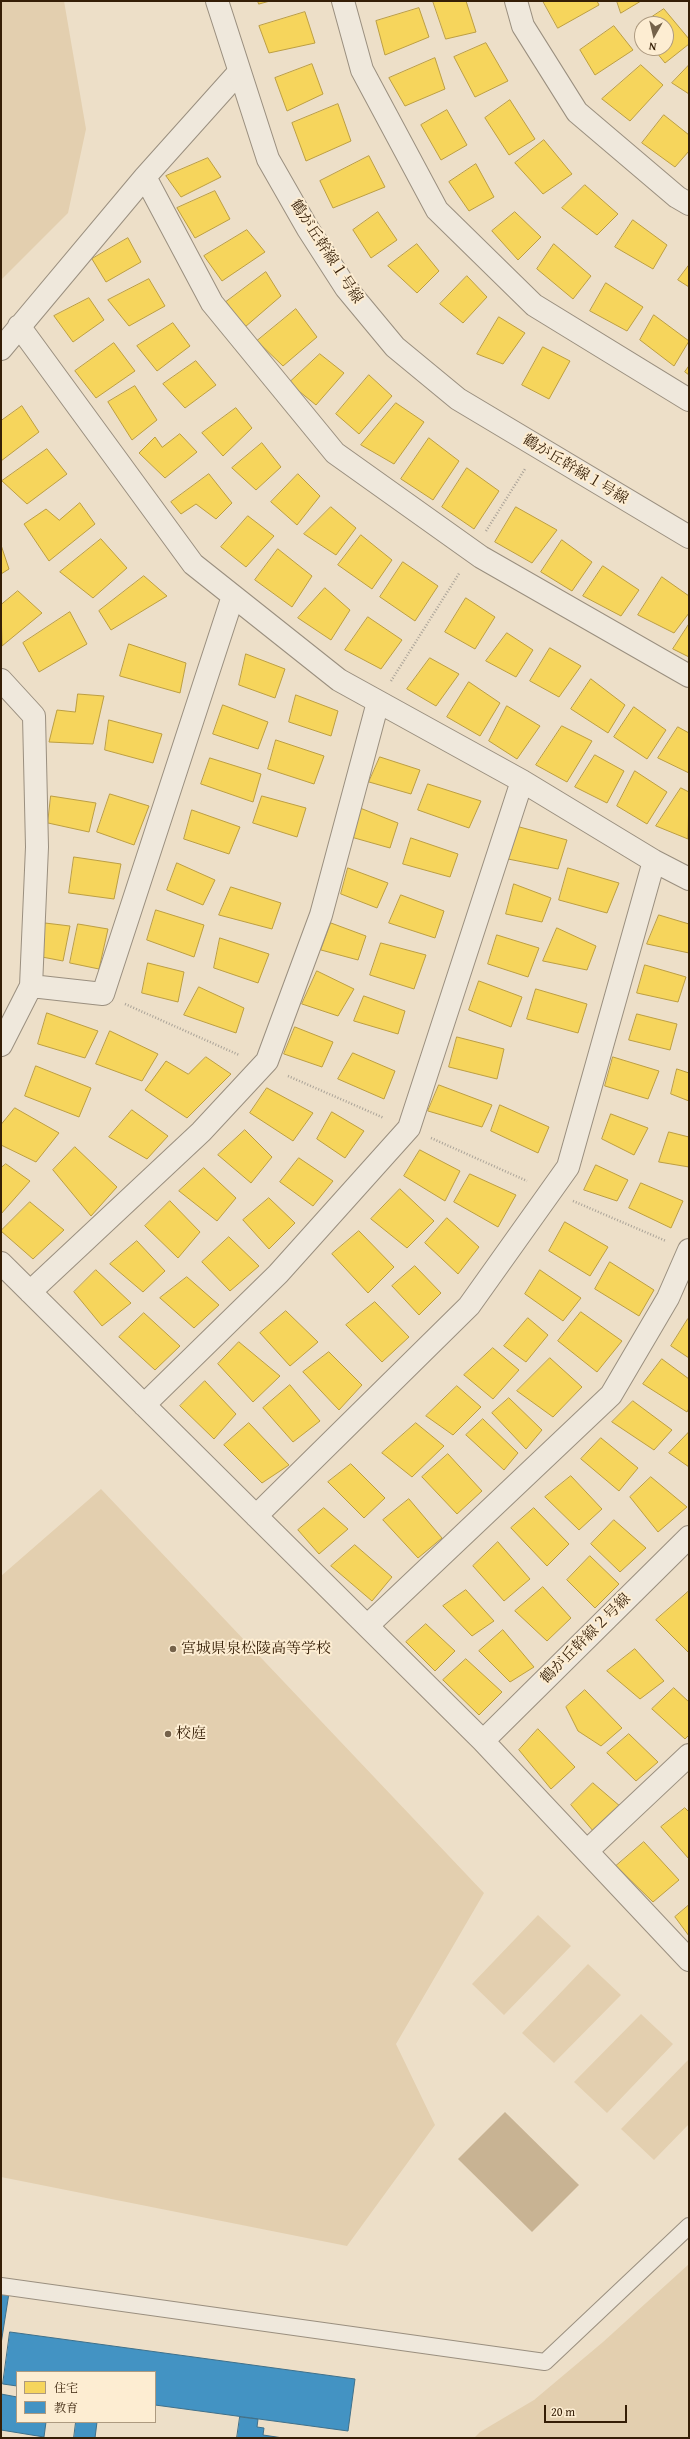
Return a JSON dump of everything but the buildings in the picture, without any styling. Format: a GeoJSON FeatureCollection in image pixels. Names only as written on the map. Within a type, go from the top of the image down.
{"type":"FeatureCollection","features":[{"type":"Feature","properties":{"kind":"street","name":"鶴が丘幹線１号線"},"geometry":{"type":"LineString","coordinates":[[217,1],[268,159],[308,229],[346,288],[396,347],[458,399],[689,537]]}},
{"type":"Feature","properties":{"kind":"street"},"geometry":{"type":"LineString","coordinates":[[343,1],[362,70],[437,210],[534,305],[689,400]]}},
{"type":"Feature","properties":{"kind":"street"},"geometry":{"type":"LineString","coordinates":[[516,1],[523,26],[577,112],[677,197],[689,204]]}},
{"type":"Feature","properties":{"kind":"street"},"geometry":{"type":"LineString","coordinates":[[1,349],[145,177],[239,72]]}},
{"type":"Feature","properties":{"kind":"street"},"geometry":{"type":"LineString","coordinates":[[145,177],[212,302],[335,453],[481,557],[689,676]]}},
{"type":"Feature","properties":{"kind":"street"},"geometry":{"type":"LineString","coordinates":[[19,326],[193,564],[339,680],[522,781],[654,861],[689,879]]}},
{"type":"Feature","properties":{"kind":"street"},"geometry":{"type":"LineString","coordinates":[[31,986],[103,994],[234,596]]}},
{"type":"Feature","properties":{"kind":"street"},"geometry":{"type":"LineString","coordinates":[[1,680],[34,716],[37,847],[31,986],[1,1045]]}},
{"type":"Feature","properties":{"kind":"street"},"geometry":{"type":"LineString","coordinates":[[30,1292],[201,1132],[267,1061],[321,915],[378,702]]}},
{"type":"Feature","properties":{"kind":"street"},"geometry":{"type":"LineString","coordinates":[[144,1405],[278,1274],[409,1128],[522,781]]}},
{"type":"Feature","properties":{"kind":"street"},"geometry":{"type":"LineString","coordinates":[[256,1516],[469,1306],[568,1167],[654,861]]}},
{"type":"Feature","properties":{"kind":"street"},"geometry":{"type":"LineString","coordinates":[[367,1626],[611,1395],[668,1298],[689,1250]]}},
{"type":"Feature","properties":{"kind":"street"},"geometry":{"type":"LineString","coordinates":[[1,1263],[483,1741],[689,1960]]}},
{"type":"Feature","properties":{"kind":"street","name":"鶴が丘幹線２号線"},"geometry":{"type":"LineString","coordinates":[[483,1741],[689,1537]]}},
{"type":"Feature","properties":{"kind":"street"},"geometry":{"type":"LineString","coordinates":[[587,1851],[689,1755]]}},
{"type":"Feature","properties":{"kind":"lane"},"geometry":{"type":"LineString","coordinates":[[1,2286],[545,2362],[689,2226]]}},
{"type":"Feature","properties":{"kind":"shaded area"},"geometry":{"type":"Polygon","coordinates":[[[1,1],[64,1],[86,129],[68,213],[1,280],[1,1]]]}},
{"type":"Feature","properties":{"kind":"shaded area","name":"校庭"},"geometry":{"type":"Polygon","coordinates":[[[101,1489],[484,1893],[396,2044],[435,2125],[347,2246],[1,2177],[1,1576],[101,1489]]]}},
{"type":"Feature","properties":{"kind":"shaded area"},"geometry":{"type":"Polygon","coordinates":[[[538,1915],[571,1946],[504,2015],[472,1984],[538,1915]]]}},
{"type":"Feature","properties":{"kind":"shaded area"},"geometry":{"type":"Polygon","coordinates":[[[588,1964],[621,1995],[554,2063],[522,2033],[588,1964]]]}},
{"type":"Feature","properties":{"kind":"shaded area"},"geometry":{"type":"Polygon","coordinates":[[[641,2014],[673,2044],[607,2113],[574,2082],[641,2014]]]}},
{"type":"Feature","properties":{"kind":"shaded area"},"geometry":{"type":"Polygon","coordinates":[[[688,2060],[689,2124],[654,2160],[621,2129],[688,2060]]]}},
{"type":"Feature","properties":{"kind":"shaded area"},"geometry":{"type":"Polygon","coordinates":[[[505,2112],[579,2185],[532,2232],[458,2159],[505,2112]]]}},
{"type":"Feature","properties":{"kind":"shaded area"},"geometry":{"type":"Polygon","coordinates":[[[689,2264],[689,2438],[474,2438],[480,2432],[534,2400],[603,2342],[689,2264]]]}},
{"type":"Feature","properties":{"kind":"place","name":"宮城県泉松陵高等学校"},"geometry":{"type":"Point","coordinates":[173,1649]}},
{"type":"Feature","properties":{"kind":"place","name":"校庭"},"geometry":{"type":"Point","coordinates":[168,1734]}}]}
